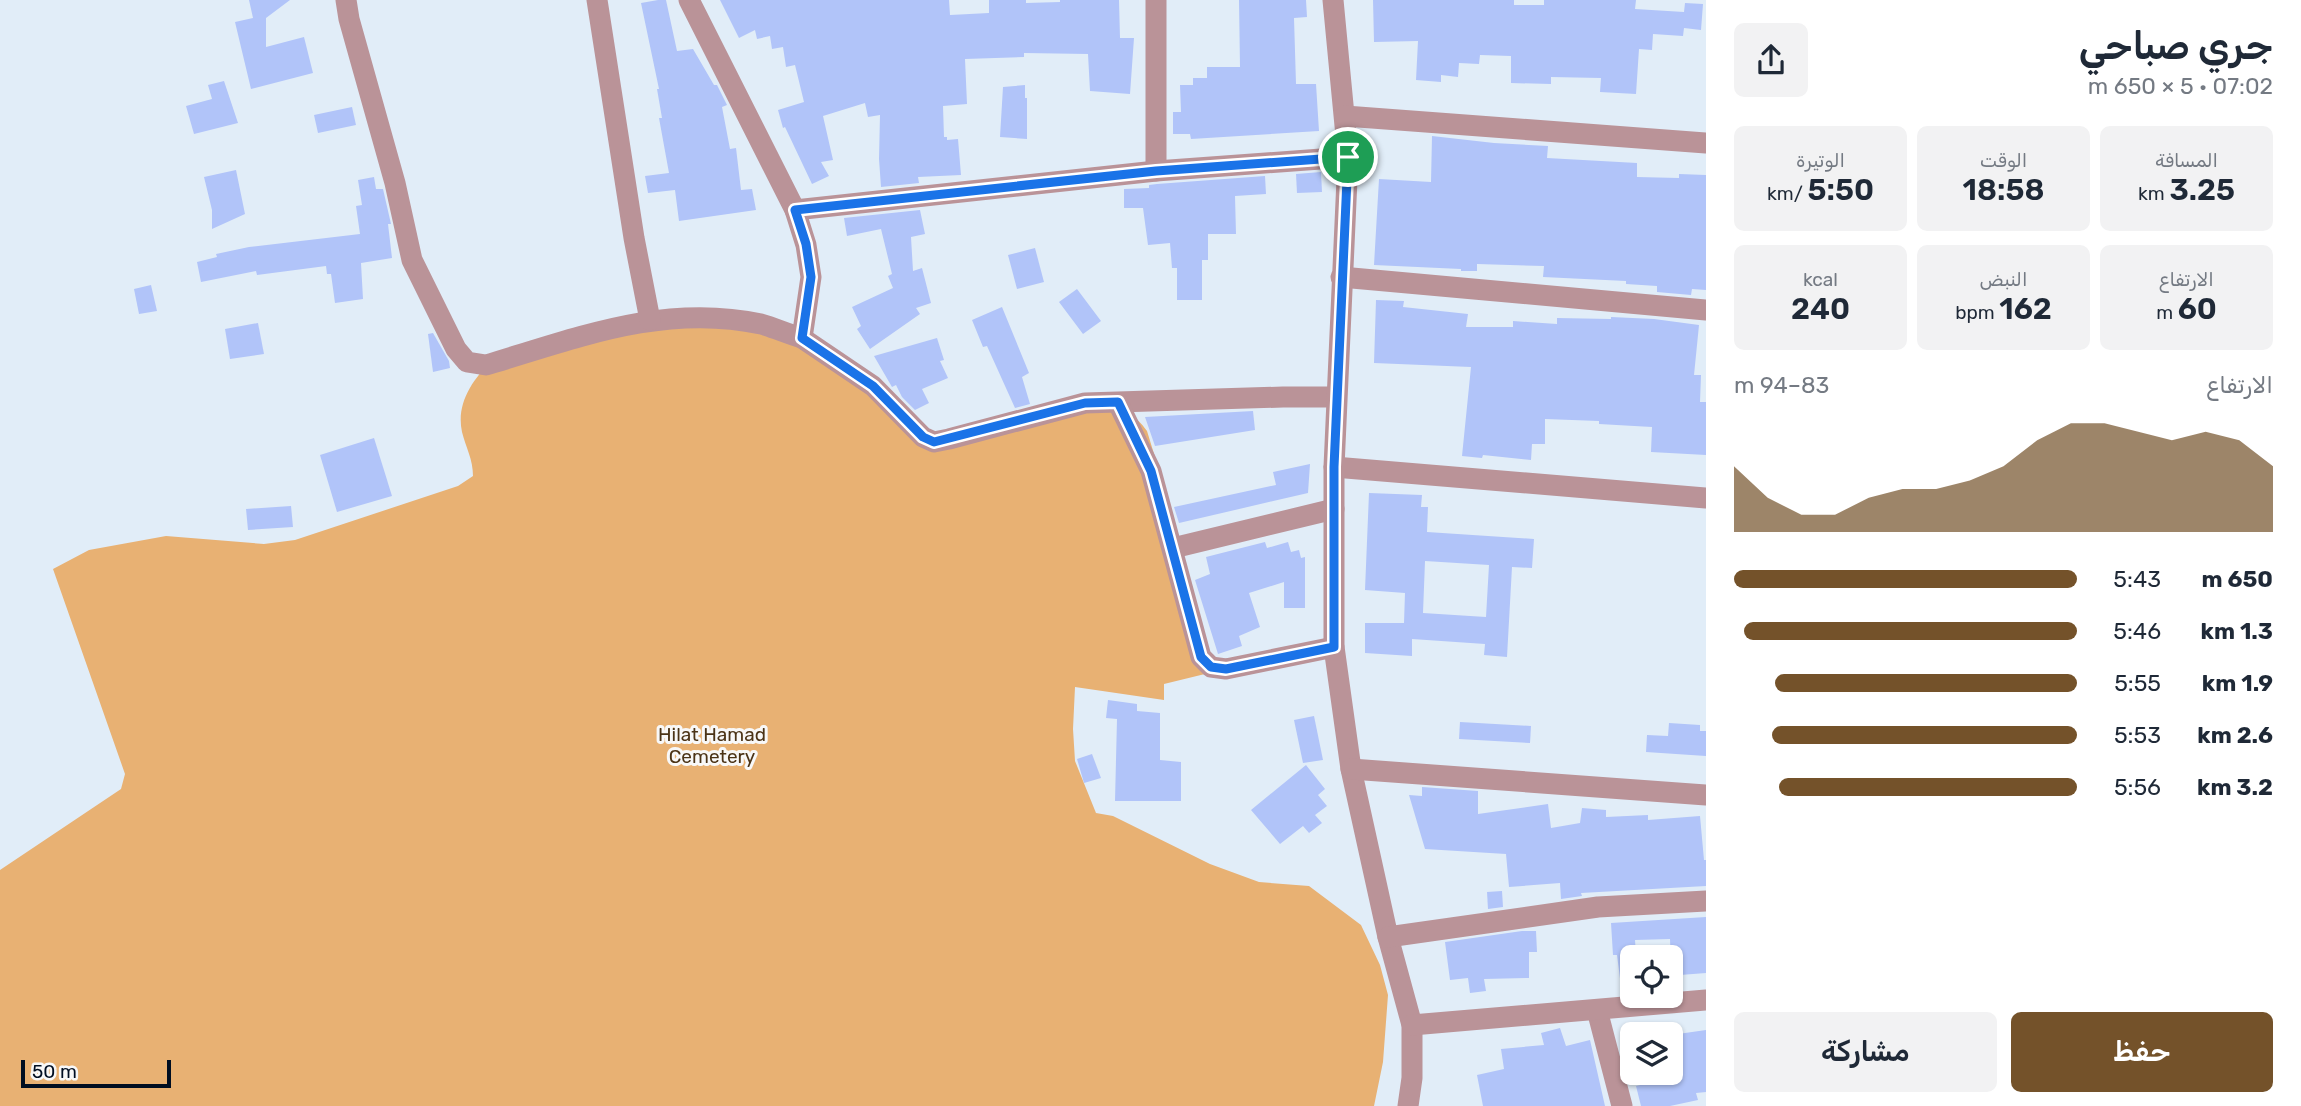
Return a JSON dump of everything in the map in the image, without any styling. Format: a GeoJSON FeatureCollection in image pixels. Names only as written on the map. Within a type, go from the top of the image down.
{"type":"FeatureCollection","features":[{"type":"Feature","properties":{"kind":"street"},"geometry":{"type":"LineString","coordinates":[[346,0],[395,183],[412,260],[456,349],[467,362],[486,365],[614,327],[650,320],[683,317],[762,325],[802,338],[873,386],[923,437],[934,442],[1085,403],[1336,397]]}},
{"type":"Feature","properties":{"kind":"street"},"geometry":{"type":"LineString","coordinates":[[597,0],[634,238],[650,320]]}},
{"type":"Feature","properties":{"kind":"street"},"geometry":{"type":"LineString","coordinates":[[689,0],[795,210],[806,244],[811,277],[802,338]]}},
{"type":"Feature","properties":{"kind":"street"},"geometry":{"type":"LineString","coordinates":[[1156,0],[1156,171]]}},
{"type":"Feature","properties":{"kind":"street"},"geometry":{"type":"LineString","coordinates":[[1334,0],[1348,157],[1336,397],[1334,647],[1351,769],[1388,937],[1412,1025],[1412,1078],[1408,1106]]}},
{"type":"Feature","properties":{"kind":"street"},"geometry":{"type":"LineString","coordinates":[[1345,116],[1706,143]]}},
{"type":"Feature","properties":{"kind":"street"},"geometry":{"type":"LineString","coordinates":[[795,210],[1156,171],[1348,157]]}},
{"type":"Feature","properties":{"kind":"street"},"geometry":{"type":"LineString","coordinates":[[1341,277],[1706,310]]}},
{"type":"Feature","properties":{"kind":"street"},"geometry":{"type":"LineString","coordinates":[[1118,402],[1151,471],[1201,657],[1211,667],[1226,669],[1334,647]]}},
{"type":"Feature","properties":{"kind":"street"},"geometry":{"type":"LineString","coordinates":[[1334,467],[1706,498]]}},
{"type":"Feature","properties":{"kind":"street"},"geometry":{"type":"LineString","coordinates":[[1172,548],[1334,509]]}},
{"type":"Feature","properties":{"kind":"street"},"geometry":{"type":"LineString","coordinates":[[1351,769],[1706,795]]}},
{"type":"Feature","properties":{"kind":"street"},"geometry":{"type":"LineString","coordinates":[[1388,937],[1598,906],[1706,901]]}},
{"type":"Feature","properties":{"kind":"street"},"geometry":{"type":"LineString","coordinates":[[1412,1025],[1706,1000]]}},
{"type":"Feature","properties":{"kind":"street"},"geometry":{"type":"LineString","coordinates":[[1597,1010],[1622,1106]]}},
{"type":"Feature","properties":{"kind":"green space","name":"Hilat Hamad Cemetery"},"geometry":{"type":"Polygon","coordinates":[[[661,315],[805,338],[933,452],[1107,405],[1130,414],[1139,421],[1147,431],[1174,519],[1209,673],[1164,684],[1164,700],[1075,687],[1075,761],[1096,813],[1113,816],[1210,864],[1259,882],[1309,886],[1361,925],[1380,965],[1388,995],[1383,1062],[1374,1106],[0,1106],[0,870],[121,789],[125,774],[53,569],[89,550],[166,536],[264,544],[295,540],[458,486],[473,476],[471,459],[462,432],[461,412],[467,393],[491,362],[661,315]]]}},
{"type":"Feature","properties":{"kind":"building"},"geometry":{"type":"Polygon","coordinates":[[[249,0],[290,0],[266,18],[266,47],[304,37],[313,73],[251,89],[235,22],[253,18],[249,0]]]}},
{"type":"Feature","properties":{"kind":"building"},"geometry":{"type":"Polygon","coordinates":[[[666,0],[677,51],[693,49],[727,105],[722,107],[730,149],[736,148],[741,190],[752,189],[756,210],[679,221],[675,190],[648,193],[645,176],[669,173],[659,118],[662,118],[659,89],[641,3],[666,0]]]}},
{"type":"Feature","properties":{"kind":"building"},"geometry":{"type":"Polygon","coordinates":[[[720,0],[949,0],[950,15],[989,13],[989,0],[1026,0],[1026,3],[1119,0],[1120,38],[1134,38],[1130,94],[1090,91],[1088,54],[1024,53],[1024,57],[965,59],[967,104],[943,106],[944,137],[947,137],[947,140],[958,139],[961,175],[918,177],[919,183],[881,187],[880,115],[868,117],[865,103],[823,116],[833,160],[821,162],[829,176],[812,184],[785,127],[783,128],[778,110],[804,102],[795,65],[786,67],[783,47],[772,49],[770,36],[757,39],[755,30],[739,38],[720,0]]]}},
{"type":"Feature","properties":{"kind":"building"},"geometry":{"type":"Polygon","coordinates":[[[1239,0],[1306,0],[1307,17],[1294,18],[1296,84],[1316,84],[1319,131],[1191,139],[1190,134],[1173,134],[1173,112],[1181,112],[1180,85],[1193,85],[1193,78],[1207,78],[1207,67],[1240,67],[1239,0]]]}},
{"type":"Feature","properties":{"kind":"building"},"geometry":{"type":"Polygon","coordinates":[[[1373,0],[1514,0],[1514,5],[1544,5],[1544,0],[1636,0],[1635,9],[1684,12],[1685,3],[1703,4],[1701,30],[1684,28],[1683,36],[1653,34],[1652,50],[1639,49],[1636,94],[1600,92],[1601,78],[1551,77],[1551,84],[1511,83],[1511,56],[1480,55],[1479,64],[1459,63],[1458,77],[1441,75],[1441,82],[1416,80],[1418,41],[1374,42],[1373,0]]]}},
{"type":"Feature","properties":{"kind":"building"},"geometry":{"type":"Polygon","coordinates":[[[224,81],[238,123],[194,134],[186,106],[212,99],[208,85],[224,81]]]}},
{"type":"Feature","properties":{"kind":"building"},"geometry":{"type":"Polygon","coordinates":[[[1025,85],[1027,139],[1000,137],[1003,87],[1025,85]]]}},
{"type":"Feature","properties":{"kind":"building"},"geometry":{"type":"Polygon","coordinates":[[[352,107],[356,125],[318,133],[314,115],[352,107]]]}},
{"type":"Feature","properties":{"kind":"building"},"geometry":{"type":"Polygon","coordinates":[[[1432,136],[1548,146],[1547,158],[1637,163],[1637,177],[1679,178],[1679,174],[1706,175],[1706,290],[1692,289],[1691,295],[1657,292],[1657,286],[1626,284],[1626,281],[1543,277],[1544,266],[1477,264],[1477,271],[1461,271],[1374,265],[1379,179],[1431,182],[1432,136]]]}},
{"type":"Feature","properties":{"kind":"building"},"geometry":{"type":"Polygon","coordinates":[[[236,170],[245,214],[212,229],[212,210],[204,177],[236,170]]]}},
{"type":"Feature","properties":{"kind":"building"},"geometry":{"type":"Polygon","coordinates":[[[1321,172],[1322,192],[1297,193],[1296,174],[1321,172]]]}},
{"type":"Feature","properties":{"kind":"building"},"geometry":{"type":"Polygon","coordinates":[[[1265,176],[1266,194],[1235,196],[1236,234],[1208,234],[1208,260],[1202,260],[1202,300],[1177,300],[1177,268],[1172,268],[1170,243],[1148,245],[1143,208],[1124,208],[1124,189],[1265,176]]]}},
{"type":"Feature","properties":{"kind":"building"},"geometry":{"type":"Polygon","coordinates":[[[374,177],[376,189],[383,189],[391,224],[388,224],[392,258],[361,263],[363,299],[335,303],[331,274],[327,274],[326,266],[257,275],[256,271],[201,282],[197,262],[217,257],[216,254],[249,247],[360,234],[356,206],[362,205],[358,180],[374,177]]]}},
{"type":"Feature","properties":{"kind":"building"},"geometry":{"type":"Polygon","coordinates":[[[920,210],[925,234],[911,237],[913,271],[922,268],[931,303],[916,308],[920,314],[870,349],[857,329],[861,326],[852,307],[893,288],[888,276],[892,274],[881,229],[847,236],[844,218],[920,210]]]}},
{"type":"Feature","properties":{"kind":"building"},"geometry":{"type":"Polygon","coordinates":[[[1035,248],[1044,282],[1017,289],[1008,255],[1035,248]]]}},
{"type":"Feature","properties":{"kind":"building"},"geometry":{"type":"Polygon","coordinates":[[[151,285],[157,311],[139,314],[134,289],[151,285]]]}},
{"type":"Feature","properties":{"kind":"building"},"geometry":{"type":"Polygon","coordinates":[[[1077,289],[1101,321],[1083,334],[1059,302],[1077,289]]]}},
{"type":"Feature","properties":{"kind":"building"},"geometry":{"type":"Polygon","coordinates":[[[1376,300],[1404,301],[1403,307],[1468,314],[1466,327],[1513,327],[1513,321],[1557,324],[1557,318],[1611,317],[1699,325],[1694,375],[1701,375],[1700,402],[1706,402],[1706,455],[1651,452],[1652,427],[1545,419],[1545,444],[1532,444],[1531,460],[1483,455],[1482,458],[1462,456],[1471,367],[1374,363],[1376,300]]]}},
{"type":"Feature","properties":{"kind":"building"},"geometry":{"type":"Polygon","coordinates":[[[1002,307],[1029,373],[1022,377],[1030,404],[1015,408],[972,320],[1002,307]]]}},
{"type":"Feature","properties":{"kind":"building"},"geometry":{"type":"Polygon","coordinates":[[[258,323],[264,354],[230,359],[225,329],[258,323]]]}},
{"type":"Feature","properties":{"kind":"building"},"geometry":{"type":"Polygon","coordinates":[[[433,333],[449,361],[450,368],[433,372],[428,334],[433,333]]]}},
{"type":"Feature","properties":{"kind":"building"},"geometry":{"type":"Polygon","coordinates":[[[937,338],[944,360],[940,361],[948,378],[922,389],[929,403],[915,410],[902,397],[896,385],[892,387],[874,356],[937,338]]]}},
{"type":"Feature","properties":{"kind":"building"},"geometry":{"type":"Polygon","coordinates":[[[1253,411],[1255,430],[1155,446],[1145,417],[1253,411]]]}},
{"type":"Feature","properties":{"kind":"building"},"geometry":{"type":"Polygon","coordinates":[[[374,438],[392,496],[337,512],[320,455],[374,438]]]}},
{"type":"Feature","properties":{"kind":"building"},"geometry":{"type":"Polygon","coordinates":[[[1310,464],[1308,493],[1179,523],[1174,507],[1276,485],[1273,472],[1310,464]]]}},
{"type":"Feature","properties":{"kind":"building"},"geometry":{"type":"Polygon","coordinates":[[[1369,493],[1422,495],[1421,507],[1428,507],[1427,532],[1534,539],[1532,568],[1512,567],[1507,657],[1484,655],[1485,644],[1412,639],[1412,656],[1365,653],[1365,623],[1404,623],[1405,593],[1365,590],[1369,493]],[[1425,561],[1423,613],[1486,617],[1489,565],[1425,561]]]}},
{"type":"Feature","properties":{"kind":"building"},"geometry":{"type":"Polygon","coordinates":[[[291,506],[293,527],[248,530],[246,509],[291,506]]]}},
{"type":"Feature","properties":{"kind":"building"},"geometry":{"type":"Polygon","coordinates":[[[1265,542],[1267,548],[1288,542],[1291,552],[1299,550],[1301,558],[1305,557],[1305,608],[1284,608],[1284,582],[1249,593],[1260,627],[1239,636],[1242,646],[1218,654],[1195,580],[1210,574],[1206,557],[1265,542]]]}},
{"type":"Feature","properties":{"kind":"building"},"geometry":{"type":"Polygon","coordinates":[[[1108,700],[1137,704],[1137,711],[1160,713],[1160,760],[1181,762],[1181,801],[1115,801],[1117,719],[1106,718],[1108,700]]]}},
{"type":"Feature","properties":{"kind":"building"},"geometry":{"type":"Polygon","coordinates":[[[1314,716],[1323,760],[1303,763],[1294,720],[1314,716]]]}},
{"type":"Feature","properties":{"kind":"building"},"geometry":{"type":"Polygon","coordinates":[[[1460,722],[1531,726],[1530,743],[1459,739],[1460,722]]]}},
{"type":"Feature","properties":{"kind":"building"},"geometry":{"type":"Polygon","coordinates":[[[1669,723],[1700,725],[1700,731],[1706,731],[1706,756],[1646,752],[1647,735],[1668,736],[1669,723]]]}},
{"type":"Feature","properties":{"kind":"building"},"geometry":{"type":"Polygon","coordinates":[[[1092,754],[1101,778],[1084,783],[1077,759],[1092,754]]]}},
{"type":"Feature","properties":{"kind":"building"},"geometry":{"type":"Polygon","coordinates":[[[1306,765],[1325,789],[1318,795],[1327,806],[1315,815],[1322,823],[1309,833],[1303,826],[1280,844],[1251,810],[1306,765]]]}},
{"type":"Feature","properties":{"kind":"building"},"geometry":{"type":"Polygon","coordinates":[[[1422,787],[1478,791],[1478,814],[1548,804],[1551,828],[1580,823],[1582,808],[1606,810],[1606,817],[1648,815],[1648,820],[1700,816],[1706,860],[1706,886],[1581,893],[1582,896],[1561,899],[1560,883],[1509,887],[1506,854],[1425,849],[1409,795],[1422,796],[1422,787]]]}},
{"type":"Feature","properties":{"kind":"building"},"geometry":{"type":"Polygon","coordinates":[[[1502,891],[1503,907],[1488,909],[1487,892],[1502,891]]]}},
{"type":"Feature","properties":{"kind":"building"},"geometry":{"type":"Polygon","coordinates":[[[1706,917],[1706,973],[1683,975],[1683,945],[1670,945],[1670,939],[1635,940],[1635,945],[1620,945],[1620,978],[1617,955],[1613,955],[1611,923],[1706,917]]]}},
{"type":"Feature","properties":{"kind":"building"},"geometry":{"type":"Polygon","coordinates":[[[1536,931],[1537,952],[1529,952],[1529,978],[1484,979],[1486,991],[1470,993],[1468,978],[1450,980],[1445,942],[1536,931]]]}},
{"type":"Feature","properties":{"kind":"building"},"geometry":{"type":"Polygon","coordinates":[[[1560,1028],[1566,1046],[1590,1040],[1605,1106],[1483,1106],[1477,1075],[1504,1069],[1501,1049],[1544,1045],[1541,1033],[1560,1028]]]}},
{"type":"Feature","properties":{"kind":"building"},"geometry":{"type":"Polygon","coordinates":[[[1706,1030],[1706,1092],[1696,1093],[1698,1100],[1670,1106],[1641,1106],[1636,1086],[1683,1085],[1683,1033],[1706,1030]]]}},
{"type":"Feature","properties":{"kind":"route"},"geometry":{"type":"LineString","coordinates":[[1348,157],[1334,467],[1334,647],[1226,669],[1211,667],[1201,657],[1151,471],[1118,402],[1085,403],[934,442],[923,437],[873,386],[802,338],[811,277],[806,244],[795,210],[1156,171],[1348,157]]}}]}
